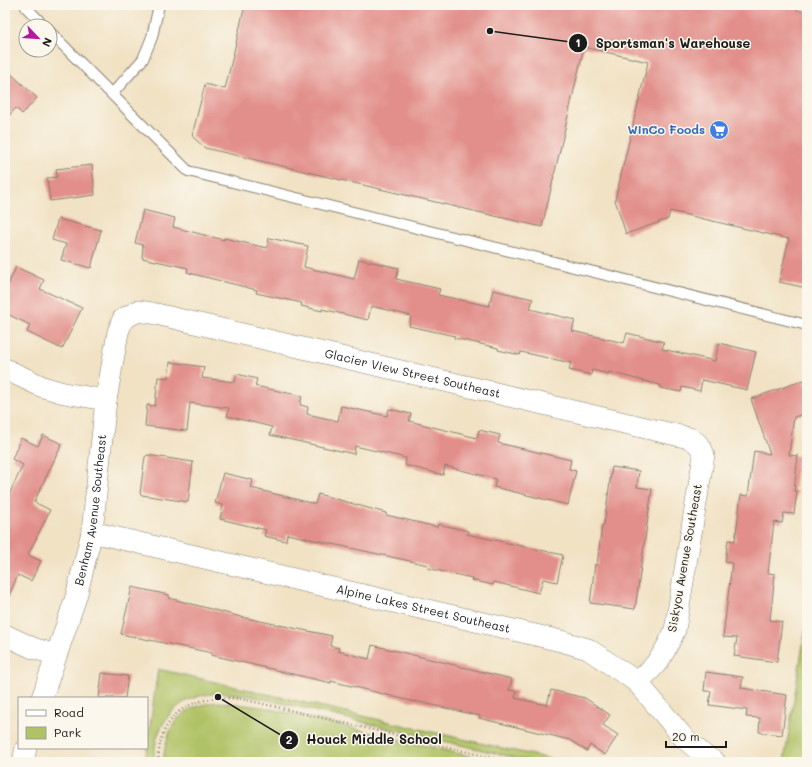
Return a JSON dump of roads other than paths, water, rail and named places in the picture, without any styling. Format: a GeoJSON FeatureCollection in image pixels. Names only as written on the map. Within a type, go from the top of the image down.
{"type":"FeatureCollection","features":[{"type":"Feature","properties":{"kind":"street","name":"Glacier View Street Southeast"},"geometry":{"type":"LineString","coordinates":[[123,319],[138,311],[152,313],[689,438],[701,446]]}},
{"type":"Feature","properties":{"kind":"street","name":"Benham Avenue Southeast"},"geometry":{"type":"LineString","coordinates":[[42,697],[76,597],[92,532],[106,400],[118,332],[123,319]]}},
{"type":"Feature","properties":{"kind":"street"},"geometry":{"type":"LineString","coordinates":[[5,369],[43,388],[106,400]]}},
{"type":"Feature","properties":{"kind":"street","name":"Siskyou Avenue Southeast"},"geometry":{"type":"LineString","coordinates":[[637,682],[651,670],[665,653],[674,630],[704,455],[701,446]]}},
{"type":"Feature","properties":{"kind":"street","name":"Alpine Lakes Street Southeast"},"geometry":{"type":"LineString","coordinates":[[92,532],[561,641],[588,649],[637,682],[684,738],[706,757],[715,762]]}},
{"type":"Feature","properties":{"kind":"street"},"geometry":{"type":"LineString","coordinates":[[5,635],[33,648],[56,655]]}},
{"type":"Feature","properties":{"kind":"street"},"geometry":{"type":"LineString","coordinates":[[23,762],[26,749]]}},
{"type":"Feature","properties":{"kind":"lane"},"geometry":{"type":"LineString","coordinates":[[29,5],[26,7],[36,18]]}},
{"type":"Feature","properties":{"kind":"lane"},"geometry":{"type":"LineString","coordinates":[[112,94],[143,59],[152,37],[159,5]]}},
{"type":"Feature","properties":{"kind":"lane"},"geometry":{"type":"LineString","coordinates":[[58,40],[188,171],[807,326]]}},
{"type":"Feature","properties":{"kind":"place","name":"Sportsman's Warehouse"},"geometry":{"type":"Point","coordinates":[490,31]}},
{"type":"Feature","properties":{"kind":"place","name":"WinCo Foods"},"geometry":{"type":"Point","coordinates":[719,130]}},
{"type":"Feature","properties":{"kind":"place","name":"Houck Middle School"},"geometry":{"type":"Point","coordinates":[218,697]}}]}
